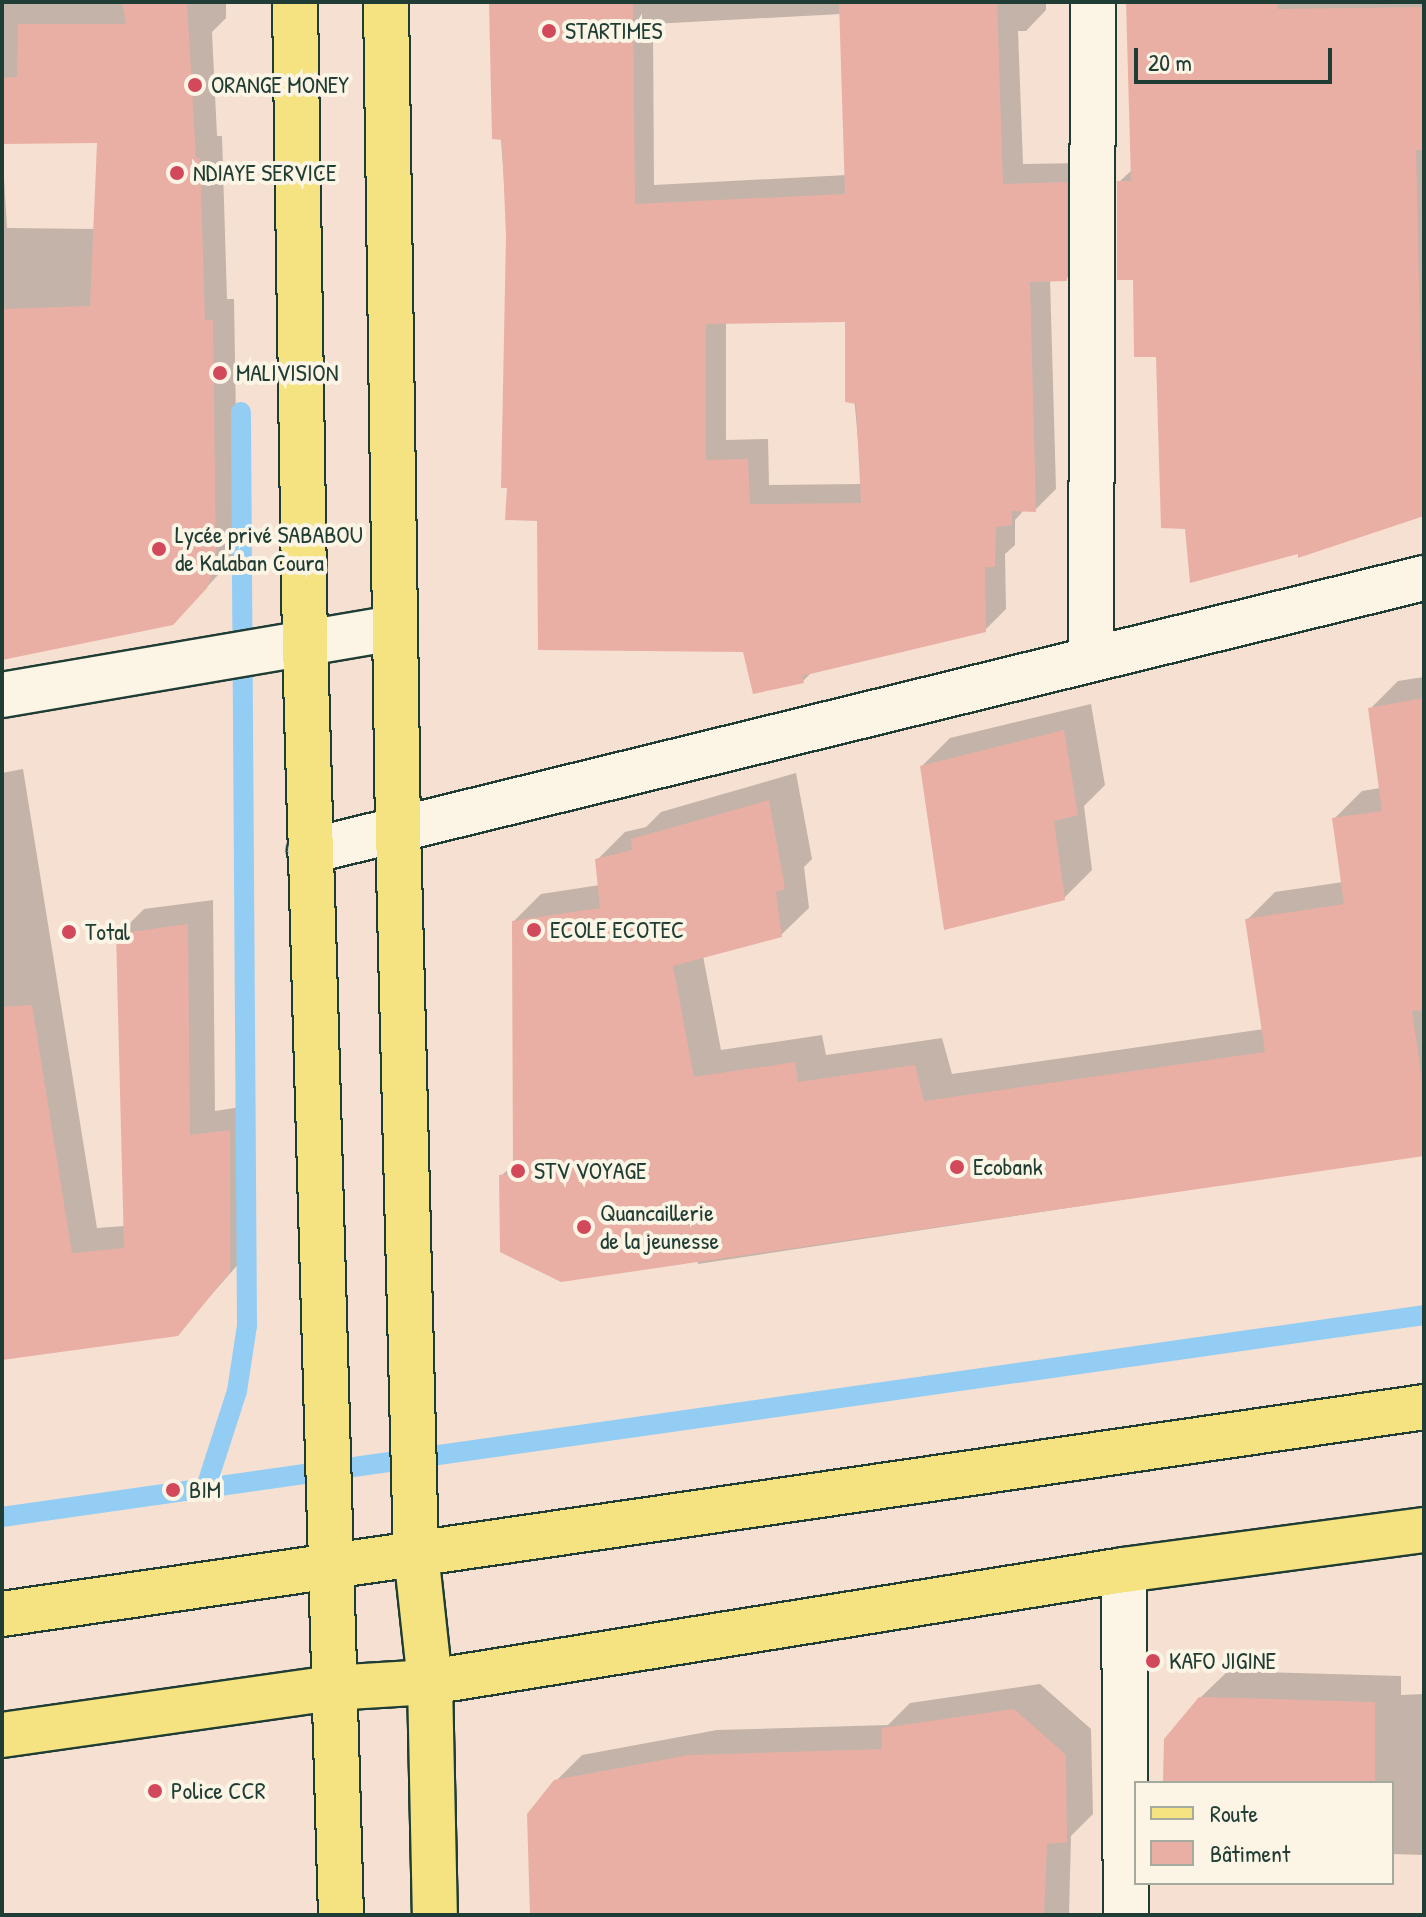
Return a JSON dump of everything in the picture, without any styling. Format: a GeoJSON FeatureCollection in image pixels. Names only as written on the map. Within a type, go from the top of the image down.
{"type":"FeatureCollection","features":[{"type":"Feature","properties":{"kind":"main road"},"geometry":{"type":"LineString","coordinates":[[295,2],[310,851],[331,1688],[341,1915]]}},
{"type":"Feature","properties":{"kind":"main road"},"geometry":{"type":"LineString","coordinates":[[386,2],[394,628],[416,1553],[430,1682],[435,1915]]}},
{"type":"Feature","properties":{"kind":"main road"},"geometry":{"type":"LineString","coordinates":[[2,1614],[1424,1407]]}},
{"type":"Feature","properties":{"kind":"main road"},"geometry":{"type":"LineString","coordinates":[[2,1735],[331,1688],[430,1682],[1124,1570],[1424,1530]]}},
{"type":"Feature","properties":{"kind":"street"},"geometry":{"type":"LineString","coordinates":[[1091,659],[1093,2]]}},
{"type":"Feature","properties":{"kind":"street"},"geometry":{"type":"LineString","coordinates":[[310,851],[1424,578]]}},
{"type":"Feature","properties":{"kind":"street"},"geometry":{"type":"LineString","coordinates":[[2,695],[394,628]]}},
{"type":"Feature","properties":{"kind":"street"},"geometry":{"type":"LineString","coordinates":[[1124,1570],[1126,1915]]}},
{"type":"Feature","properties":{"kind":"building"},"geometry":{"type":"Polygon","coordinates":[[[122,2],[187,2],[196,158],[200,158],[205,320],[213,320],[216,564],[207,588],[173,625],[2,660],[2,309],[90,306],[97,143],[2,144],[2,78],[17,77],[18,24],[126,24],[122,2]]]}},
{"type":"Feature","properties":{"kind":"building"},"geometry":{"type":"Polygon","coordinates":[[[489,2],[633,2],[635,204],[845,194],[839,2],[997,2],[1003,184],[1067,182],[1067,281],[1030,282],[1036,512],[1012,511],[1012,525],[996,527],[995,567],[985,567],[986,632],[802,676],[804,683],[753,694],[743,652],[538,650],[537,521],[505,520],[507,488],[501,488],[506,236],[502,140],[492,139],[489,2]],[[845,322],[706,324],[706,460],[748,459],[750,504],[861,503],[856,404],[845,402],[845,322]]]}},
{"type":"Feature","properties":{"kind":"building"},"geometry":{"type":"Polygon","coordinates":[[[1126,2],[1277,2],[1278,9],[1424,7],[1424,150],[1416,150],[1424,516],[1298,558],[1298,554],[1190,583],[1185,529],[1161,528],[1156,357],[1134,357],[1133,280],[1117,280],[1117,181],[1131,181],[1126,2]]]}},
{"type":"Feature","properties":{"kind":"building"},"geometry":{"type":"Polygon","coordinates":[[[1424,698],[1424,1010],[1412,1011],[1424,1095],[1424,1156],[561,1282],[500,1252],[499,1175],[513,1174],[512,921],[600,908],[595,859],[632,850],[631,839],[769,800],[785,889],[776,892],[782,937],[673,966],[694,1077],[795,1062],[798,1082],[915,1065],[924,1101],[1265,1052],[1245,919],[1344,904],[1332,818],[1382,811],[1368,708],[1424,698]]]}},
{"type":"Feature","properties":{"kind":"building"},"geometry":{"type":"Polygon","coordinates":[[[1064,730],[1078,815],[1054,821],[1065,900],[944,930],[920,766],[1064,730]]]}},
{"type":"Feature","properties":{"kind":"building"},"geometry":{"type":"Polygon","coordinates":[[[188,924],[190,1135],[230,1130],[230,1272],[178,1336],[2,1360],[2,1007],[32,1005],[72,1253],[124,1248],[116,934],[188,924]]]}},
{"type":"Feature","properties":{"kind":"building"},"geometry":{"type":"Polygon","coordinates":[[[1199,1697],[1375,1702],[1375,1781],[1163,1781],[1164,1739],[1199,1697]]]}},
{"type":"Feature","properties":{"kind":"building"},"geometry":{"type":"Polygon","coordinates":[[[1014,1709],[1066,1755],[1067,1842],[1047,1844],[1044,1915],[530,1915],[527,1814],[554,1780],[689,1755],[882,1749],[882,1728],[1014,1709]]]}},
{"type":"Feature","properties":{"kind":"waterway"},"geometry":{"type":"LineString","coordinates":[[206,1487],[237,1391],[247,1326],[241,412]]}},
{"type":"Feature","properties":{"kind":"waterway"},"geometry":{"type":"LineString","coordinates":[[2,1517],[1424,1315]]}},
{"type":"Feature","properties":{"kind":"place","name":"STARTIMES"},"geometry":{"type":"Point","coordinates":[549,31]}},
{"type":"Feature","properties":{"kind":"place","name":"ORANGE MONEY"},"geometry":{"type":"Point","coordinates":[195,85]}},
{"type":"Feature","properties":{"kind":"place","name":"NDIAYE SERVICE"},"geometry":{"type":"Point","coordinates":[177,173]}},
{"type":"Feature","properties":{"kind":"place","name":"MALIVISION"},"geometry":{"type":"Point","coordinates":[220,373]}},
{"type":"Feature","properties":{"kind":"place","name":"Lycée privé SABABOU de Kalaban Coura"},"geometry":{"type":"Point","coordinates":[159,549]}},
{"type":"Feature","properties":{"kind":"place","name":"ECOLE ECOTEC"},"geometry":{"type":"Point","coordinates":[534,930]}},
{"type":"Feature","properties":{"kind":"place","name":"Total"},"geometry":{"type":"Point","coordinates":[69,932]}},
{"type":"Feature","properties":{"kind":"place","name":"Ecobank"},"geometry":{"type":"Point","coordinates":[957,1167]}},
{"type":"Feature","properties":{"kind":"place","name":"STV VOYAGE"},"geometry":{"type":"Point","coordinates":[518,1171]}},
{"type":"Feature","properties":{"kind":"place","name":"Quancaillerie de la jeunesse"},"geometry":{"type":"Point","coordinates":[584,1227]}},
{"type":"Feature","properties":{"kind":"place","name":"BIM"},"geometry":{"type":"Point","coordinates":[173,1490]}},
{"type":"Feature","properties":{"kind":"place","name":"KAFO JIGINE"},"geometry":{"type":"Point","coordinates":[1153,1661]}},
{"type":"Feature","properties":{"kind":"place","name":"Police CCR"},"geometry":{"type":"Point","coordinates":[155,1791]}}]}
